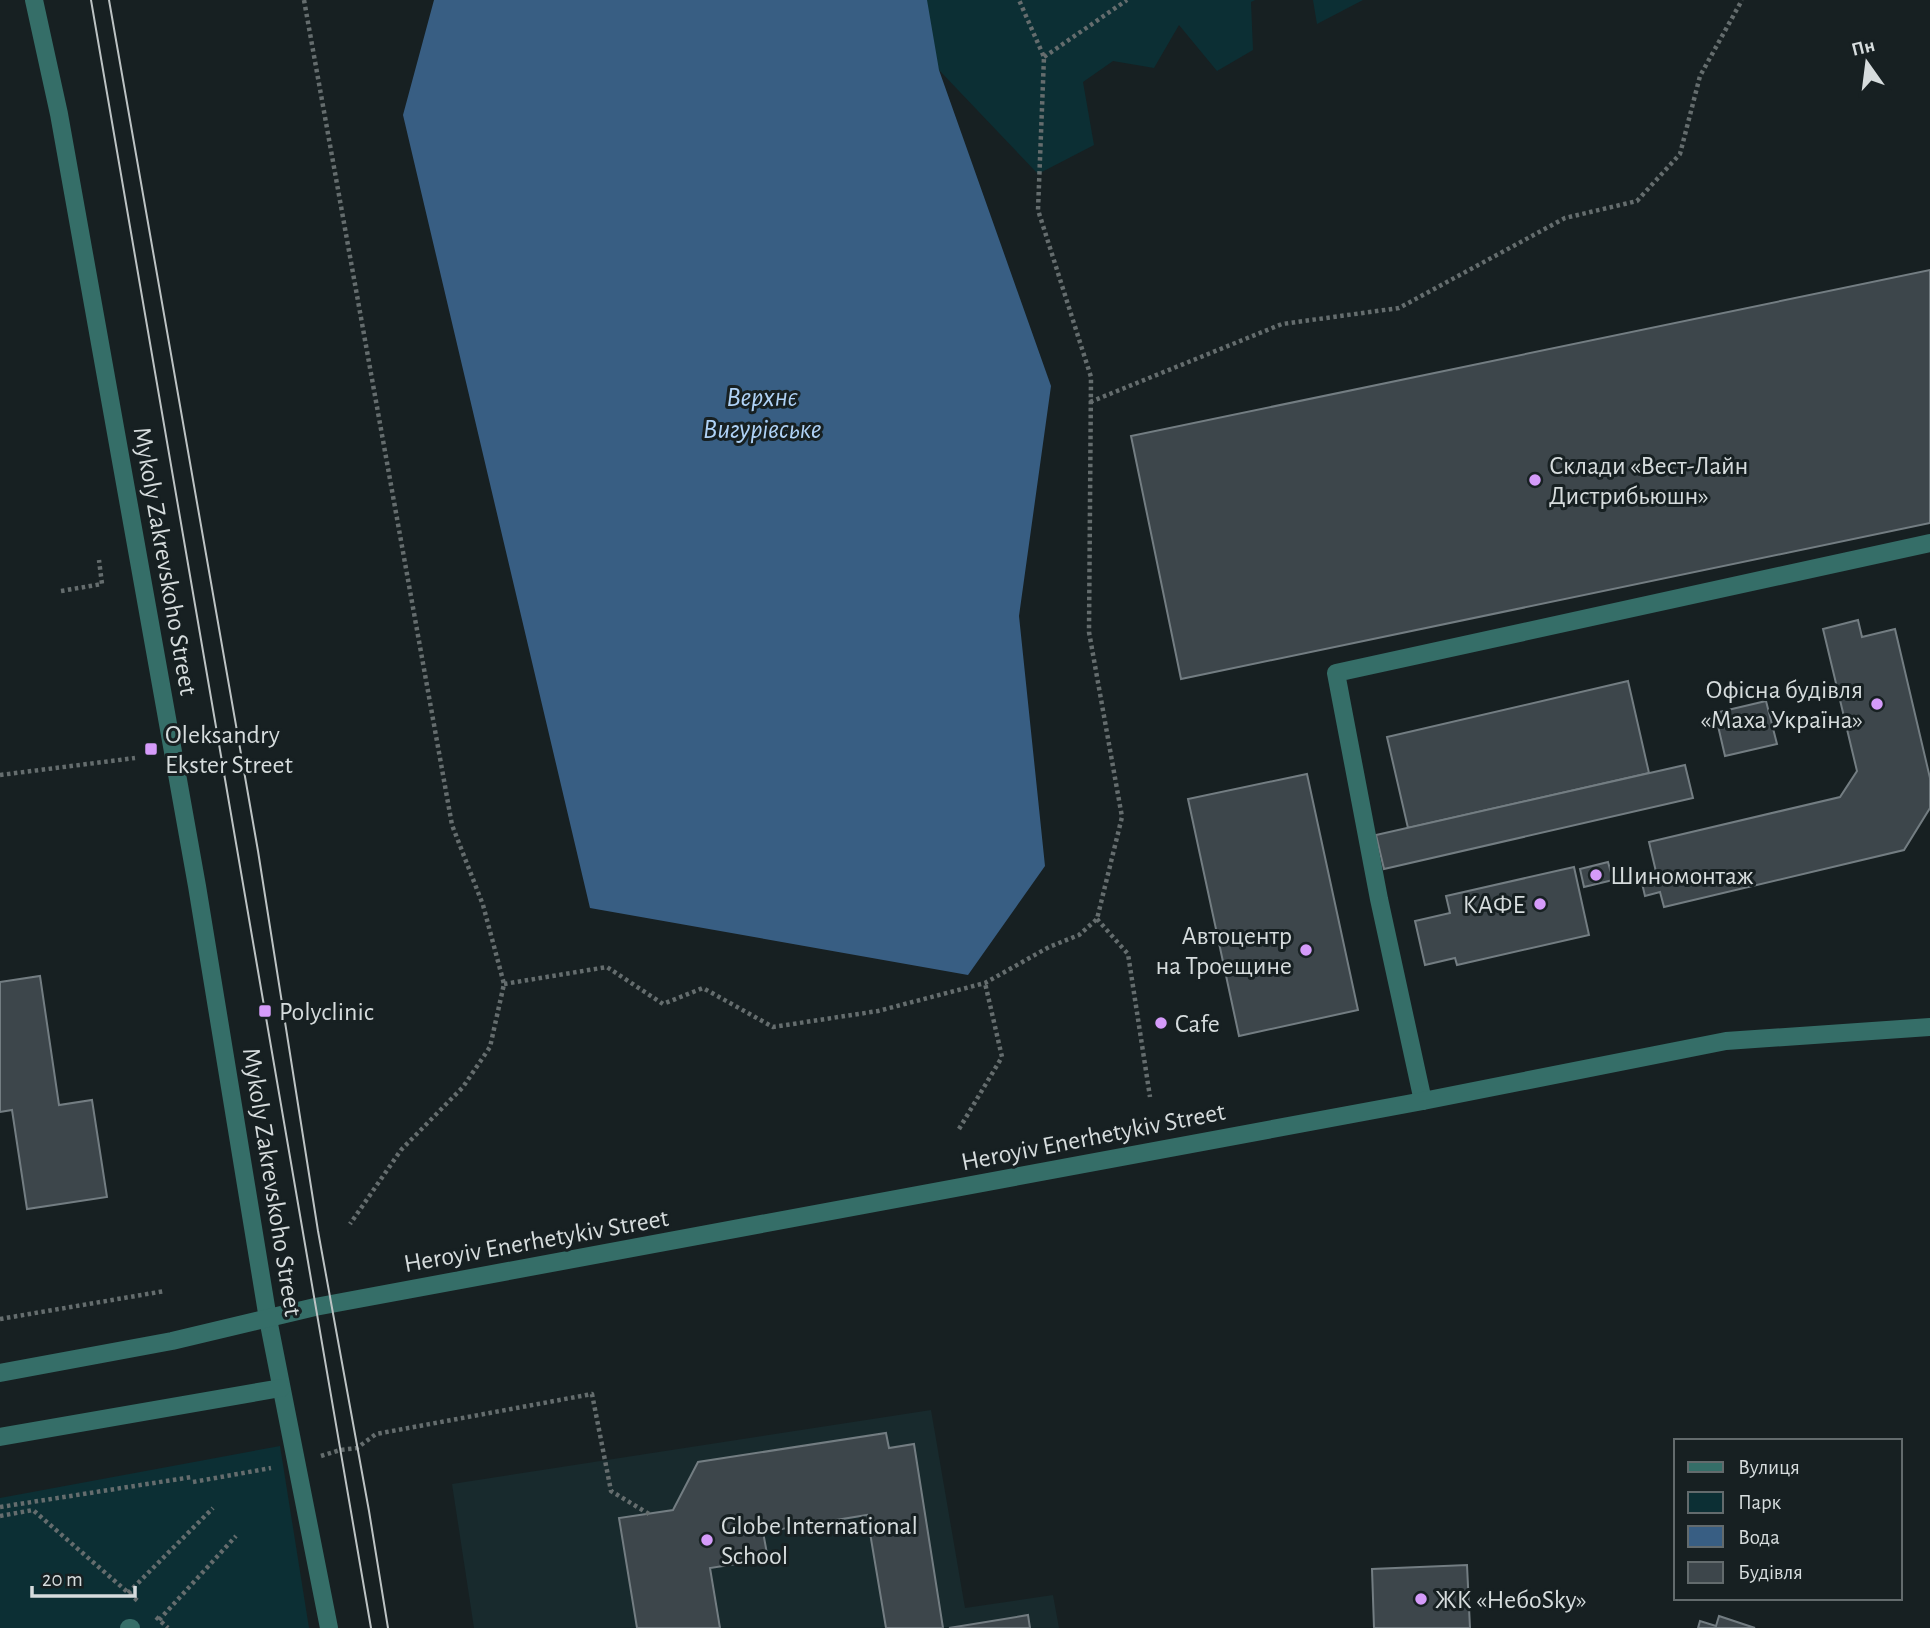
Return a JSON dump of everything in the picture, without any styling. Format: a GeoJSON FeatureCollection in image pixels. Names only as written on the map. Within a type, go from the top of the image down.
{"type":"FeatureCollection","features":[{"type":"Feature","properties":{"kind":"street","name":"Mykoly Zakrevskoho Street"},"geometry":{"type":"LineString","coordinates":[[34,0],[59,114],[197,886],[268,1319],[330,1628]]}},
{"type":"Feature","properties":{"kind":"street"},"geometry":{"type":"LineString","coordinates":[[1423,1101],[1379,899],[1336,673],[1930,543]]}},
{"type":"Feature","properties":{"kind":"street","name":"Heroyiv Enerhetykiv Street"},"geometry":{"type":"LineString","coordinates":[[268,1319],[315,1307],[1423,1101],[1726,1041],[1930,1027]]}},
{"type":"Feature","properties":{"kind":"street"},"geometry":{"type":"LineString","coordinates":[[0,1373],[172,1341],[268,1319]]}},
{"type":"Feature","properties":{"kind":"street"},"geometry":{"type":"LineString","coordinates":[[0,1437],[281,1388]]}},
{"type":"Feature","properties":{"kind":"path"},"geometry":{"type":"LineString","coordinates":[[304,0],[452,825],[483,905],[504,984],[490,1047],[463,1087],[401,1150],[350,1224]]}},
{"type":"Feature","properties":{"kind":"path"},"geometry":{"type":"LineString","coordinates":[[504,984],[607,967],[663,1004],[703,988],[774,1027],[878,1011],[985,983],[1049,947],[1079,935],[1097,919],[1122,817],[1089,632],[1091,377],[1038,210],[1044,57],[1019,0]]}},
{"type":"Feature","properties":{"kind":"path"},"geometry":{"type":"LineString","coordinates":[[1044,57],[1127,0]]}},
{"type":"Feature","properties":{"kind":"path"},"geometry":{"type":"LineString","coordinates":[[1090,402],[1282,324],[1399,308],[1564,218],[1637,201],[1680,155],[1700,76],[1742,0]]}},
{"type":"Feature","properties":{"kind":"path"},"geometry":{"type":"LineString","coordinates":[[61,591],[102,584],[99,560]]}},
{"type":"Feature","properties":{"kind":"path"},"geometry":{"type":"LineString","coordinates":[[0,775],[135,758]]}},
{"type":"Feature","properties":{"kind":"path"},"geometry":{"type":"LineString","coordinates":[[1097,919],[1128,954],[1150,1097]]}},
{"type":"Feature","properties":{"kind":"path"},"geometry":{"type":"LineString","coordinates":[[959,1129],[1002,1057],[985,983]]}},
{"type":"Feature","properties":{"kind":"path"},"geometry":{"type":"LineString","coordinates":[[0,1319],[165,1291]]}},
{"type":"Feature","properties":{"kind":"path"},"geometry":{"type":"LineString","coordinates":[[0,1507],[296,1464],[340,1450],[357,1448],[376,1434],[593,1394],[611,1491],[649,1514]]}},
{"type":"Feature","properties":{"kind":"path"},"geometry":{"type":"LineString","coordinates":[[128,1593],[213,1508]]}},
{"type":"Feature","properties":{"kind":"path"},"geometry":{"type":"LineString","coordinates":[[0,1516],[33,1510],[168,1628]]}},
{"type":"Feature","properties":{"kind":"path"},"geometry":{"type":"LineString","coordinates":[[159,1620],[236,1536]]}},
{"type":"Feature","properties":{"kind":"shaded area","name":"Globe International School"},"geometry":{"type":"Polygon","coordinates":[[[931,1410],[965,1608],[1053,1595],[1059,1628],[474,1628],[452,1484],[931,1410]]]}},
{"type":"Feature","properties":{"kind":"green space"},"geometry":{"type":"Polygon","coordinates":[[[915,0],[1255,0],[1251,2],[1253,50],[1217,71],[1179,25],[1154,68],[1113,61],[1083,82],[1094,145],[1038,174],[939,70],[915,0]]]}},
{"type":"Feature","properties":{"kind":"green space"},"geometry":{"type":"Polygon","coordinates":[[[1313,0],[1363,0],[1317,24],[1313,0]]]}},
{"type":"Feature","properties":{"kind":"green space"},"geometry":{"type":"Polygon","coordinates":[[[280,1446],[309,1628],[0,1628],[0,1498],[280,1446]]]}},
{"type":"Feature","properties":{"kind":"water","name":"Верхнє Вигурівське"},"geometry":{"type":"Polygon","coordinates":[[[434,0],[927,0],[939,70],[1051,386],[1019,616],[1045,866],[968,975],[590,908],[403,115],[434,0]]]}},
{"type":"Feature","properties":{"kind":"building","name":"Склади «Вест-Лайн Дистрибьюшн»"},"geometry":{"type":"Polygon","coordinates":[[[1930,270],[1930,523],[1181,679],[1131,436],[1930,270]]]}},
{"type":"Feature","properties":{"kind":"building","name":"Офісна будівля «Маха Україна»"},"geometry":{"type":"Polygon","coordinates":[[[1858,620],[1862,637],[1895,629],[1930,778],[1930,808],[1904,850],[1664,907],[1660,892],[1645,896],[1641,879],[1657,876],[1649,842],[1840,797],[1857,771],[1823,629],[1858,620]]]}},
{"type":"Feature","properties":{"kind":"building"},"geometry":{"type":"Polygon","coordinates":[[[1628,681],[1649,773],[1408,828],[1387,737],[1628,681]]]}},
{"type":"Feature","properties":{"kind":"building"},"geometry":{"type":"Polygon","coordinates":[[[1766,701],[1777,744],[1725,756],[1715,713],[1766,701]]]}},
{"type":"Feature","properties":{"kind":"building"},"geometry":{"type":"Polygon","coordinates":[[[1685,765],[1693,798],[1384,869],[1376,835],[1685,765]]]}},
{"type":"Feature","properties":{"kind":"building"},"geometry":{"type":"Polygon","coordinates":[[[1307,774],[1358,1010],[1239,1036],[1188,799],[1307,774]]]}},
{"type":"Feature","properties":{"kind":"building","name":"Шиномонтаж"},"geometry":{"type":"Polygon","coordinates":[[[1608,862],[1613,880],[1584,887],[1580,869],[1608,862]]]}},
{"type":"Feature","properties":{"kind":"building"},"geometry":{"type":"Polygon","coordinates":[[[1574,867],[1589,935],[1457,965],[1455,958],[1425,965],[1415,921],[1450,913],[1446,896],[1574,867]]]}},
{"type":"Feature","properties":{"kind":"building"},"geometry":{"type":"Polygon","coordinates":[[[40,976],[59,1105],[92,1100],[107,1197],[27,1209],[12,1110],[0,1112],[0,982],[40,976]]]}},
{"type":"Feature","properties":{"kind":"building"},"geometry":{"type":"Polygon","coordinates":[[[886,1433],[889,1448],[914,1444],[943,1628],[886,1628],[867,1515],[763,1532],[768,1559],[710,1568],[720,1628],[637,1628],[619,1518],[673,1510],[698,1462],[886,1433]]]}},
{"type":"Feature","properties":{"kind":"building","name":"ЖК «НебоSky»"},"geometry":{"type":"Polygon","coordinates":[[[1467,1565],[1470,1628],[1374,1628],[1372,1569],[1467,1565]]]}},
{"type":"Feature","properties":{"kind":"building"},"geometry":{"type":"Polygon","coordinates":[[[1028,1615],[1030,1628],[949,1628],[1028,1615]]]}},
{"type":"Feature","properties":{"kind":"building"},"geometry":{"type":"Polygon","coordinates":[[[1719,1616],[1755,1628],[1698,1628],[1700,1621],[1716,1626],[1719,1616]]]}},
{"type":"Feature","properties":{"kind":"tram line"},"geometry":{"type":"LineString","coordinates":[[91,0],[371,1628]]}},
{"type":"Feature","properties":{"kind":"tram line"},"geometry":{"type":"LineString","coordinates":[[109,0],[258,851],[318,1231],[388,1628]]}},
{"type":"Feature","properties":{"kind":"place","name":"Склади «Вест-Лайн Дистрибьюшн»"},"geometry":{"type":"Point","coordinates":[1535,480]}},
{"type":"Feature","properties":{"kind":"place","name":"Офісна будівля «Маха Україна»"},"geometry":{"type":"Point","coordinates":[1877,704]}},
{"type":"Feature","properties":{"kind":"place","name":"Oleksandry Ekster Street"},"geometry":{"type":"Point","coordinates":[151,749]}},
{"type":"Feature","properties":{"kind":"place","name":"Шиномонтаж"},"geometry":{"type":"Point","coordinates":[1596,875]}},
{"type":"Feature","properties":{"kind":"place","name":"КАФЕ"},"geometry":{"type":"Point","coordinates":[1540,904]}},
{"type":"Feature","properties":{"kind":"place","name":"Автоцентр на Троещине"},"geometry":{"type":"Point","coordinates":[1306,950]}},
{"type":"Feature","properties":{"kind":"place","name":"Polyclinic"},"geometry":{"type":"Point","coordinates":[265,1011]}},
{"type":"Feature","properties":{"kind":"place","name":"Cafe"},"geometry":{"type":"Point","coordinates":[1161,1023]}},
{"type":"Feature","properties":{"kind":"place","name":"Globe International School"},"geometry":{"type":"Point","coordinates":[707,1540]}},
{"type":"Feature","properties":{"kind":"place","name":"ЖК «НебоSky»"},"geometry":{"type":"Point","coordinates":[1421,1599]}}]}
